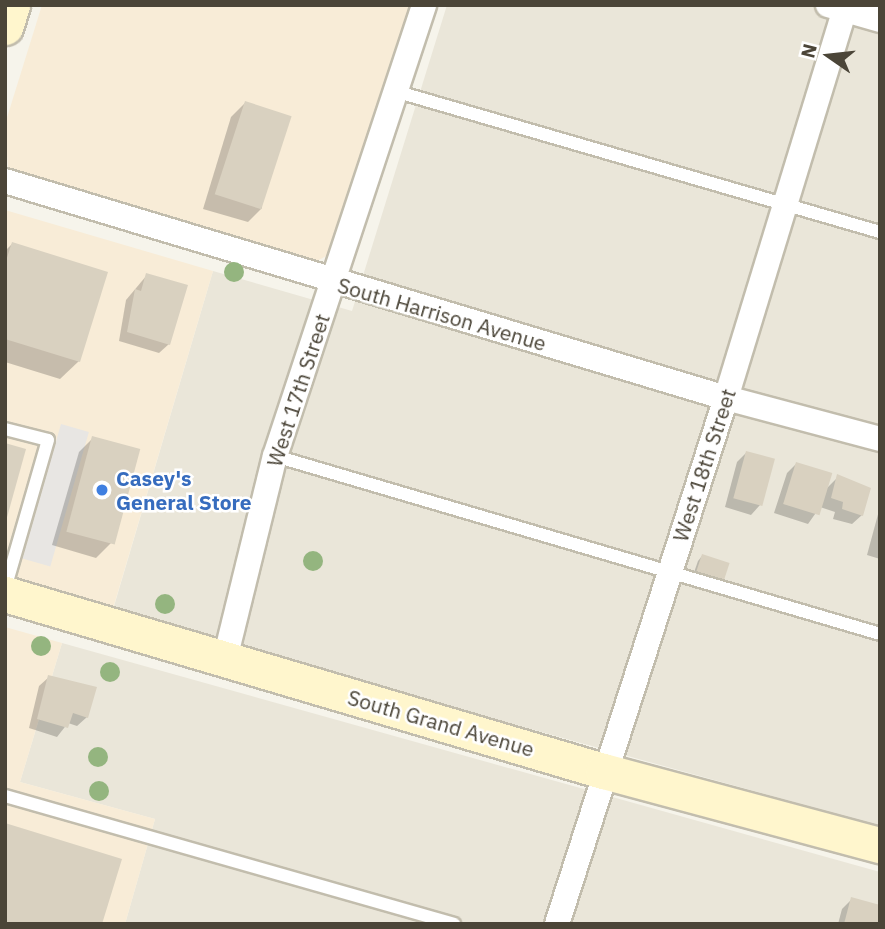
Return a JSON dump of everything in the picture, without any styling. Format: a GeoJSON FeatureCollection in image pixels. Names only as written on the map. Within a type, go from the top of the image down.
{"type":"FeatureCollection","features":[{"type":"Feature","properties":{"kind":"street"},"geometry":{"type":"LineString","coordinates":[[5,27],[12,5]]}},
{"type":"Feature","properties":{"kind":"street","name":"West 17th Street"},"geometry":{"type":"LineString","coordinates":[[225,659],[275,456],[424,5]]}},
{"type":"Feature","properties":{"kind":"street"},"geometry":{"type":"LineString","coordinates":[[840,7],[880,20]]}},
{"type":"Feature","properties":{"kind":"street","name":"West 18th Street"},"geometry":{"type":"LineString","coordinates":[[557,924],[603,771],[726,398],[786,205],[840,7]]}},
{"type":"Feature","properties":{"kind":"street","name":"South Harrison Avenue"},"geometry":{"type":"LineString","coordinates":[[5,181],[726,398],[880,439]]}},
{"type":"Feature","properties":{"kind":"street","name":"South Grand Avenue"},"geometry":{"type":"LineString","coordinates":[[5,594],[603,771],[880,845]]}},
{"type":"Feature","properties":{"kind":"lane"},"geometry":{"type":"LineString","coordinates":[[397,92],[880,232]]}},
{"type":"Feature","properties":{"kind":"lane"},"geometry":{"type":"LineString","coordinates":[[5,429],[48,440],[5,589]]}},
{"type":"Feature","properties":{"kind":"lane"},"geometry":{"type":"LineString","coordinates":[[275,456],[880,634]]}},
{"type":"Feature","properties":{"kind":"lane"},"geometry":{"type":"LineString","coordinates":[[5,796],[454,924]]}},
{"type":"Feature","properties":{"kind":"shaded area"},"geometry":{"type":"Polygon","coordinates":[[[42,5],[414,5],[332,253],[315,262],[8,170],[5,124],[42,5]]]}},
{"type":"Feature","properties":{"kind":"shaded area"},"geometry":{"type":"Polygon","coordinates":[[[447,5],[880,5],[880,826],[112,613],[213,271],[352,311],[447,5]]]}},
{"type":"Feature","properties":{"kind":"shaded area"},"geometry":{"type":"Polygon","coordinates":[[[5,210],[213,271],[112,612],[5,580],[5,210]]]}},
{"type":"Feature","properties":{"kind":"shaded area"},"geometry":{"type":"Polygon","coordinates":[[[61,424],[89,432],[50,567],[22,559],[61,424]]]}},
{"type":"Feature","properties":{"kind":"shaded area"},"geometry":{"type":"Polygon","coordinates":[[[5,627],[62,643],[20,782],[155,819],[125,924],[5,924],[5,627]]]}},
{"type":"Feature","properties":{"kind":"shaded area"},"geometry":{"type":"Polygon","coordinates":[[[62,643],[880,872],[880,924],[125,924],[155,819],[20,782],[62,643]]]}},
{"type":"Feature","properties":{"kind":"building"},"geometry":{"type":"Polygon","coordinates":[[[245,101],[292,116],[261,209],[215,194],[245,101]]]}},
{"type":"Feature","properties":{"kind":"building"},"geometry":{"type":"Polygon","coordinates":[[[12,242],[108,272],[80,362],[5,339],[5,264],[12,242]]]}},
{"type":"Feature","properties":{"kind":"building"},"geometry":{"type":"Polygon","coordinates":[[[146,273],[188,285],[170,345],[127,332],[135,289],[141,291],[146,273]]]}},
{"type":"Feature","properties":{"kind":"building","name":"Casey's General Store"},"geometry":{"type":"Polygon","coordinates":[[[92,436],[140,449],[115,545],[66,532],[92,436]]]}},
{"type":"Feature","properties":{"kind":"building"},"geometry":{"type":"Polygon","coordinates":[[[5,443],[26,449],[6,521],[5,521],[5,443]]]}},
{"type":"Feature","properties":{"kind":"building"},"geometry":{"type":"Polygon","coordinates":[[[746,451],[775,459],[762,506],[733,498],[746,451]]]}},
{"type":"Feature","properties":{"kind":"building"},"geometry":{"type":"Polygon","coordinates":[[[796,462],[832,473],[819,515],[783,504],[796,462]]]}},
{"type":"Feature","properties":{"kind":"building"},"geometry":{"type":"Polygon","coordinates":[[[837,474],[871,488],[863,516],[842,509],[843,502],[831,498],[837,474]]]}},
{"type":"Feature","properties":{"kind":"building"},"geometry":{"type":"Polygon","coordinates":[[[702,554],[730,563],[722,586],[695,577],[702,554]]]}},
{"type":"Feature","properties":{"kind":"building"},"geometry":{"type":"Polygon","coordinates":[[[48,675],[97,687],[88,718],[73,713],[68,728],[37,719],[48,675]]]}},
{"type":"Feature","properties":{"kind":"building"},"geometry":{"type":"Polygon","coordinates":[[[5,823],[122,859],[102,924],[5,924],[5,823]]]}},
{"type":"Feature","properties":{"kind":"building"},"geometry":{"type":"Polygon","coordinates":[[[851,897],[880,905],[880,924],[844,924],[851,897]]]}},
{"type":"Feature","properties":{"kind":"place","name":"Casey's General Store"},"geometry":{"type":"Point","coordinates":[102,490]}}]}
